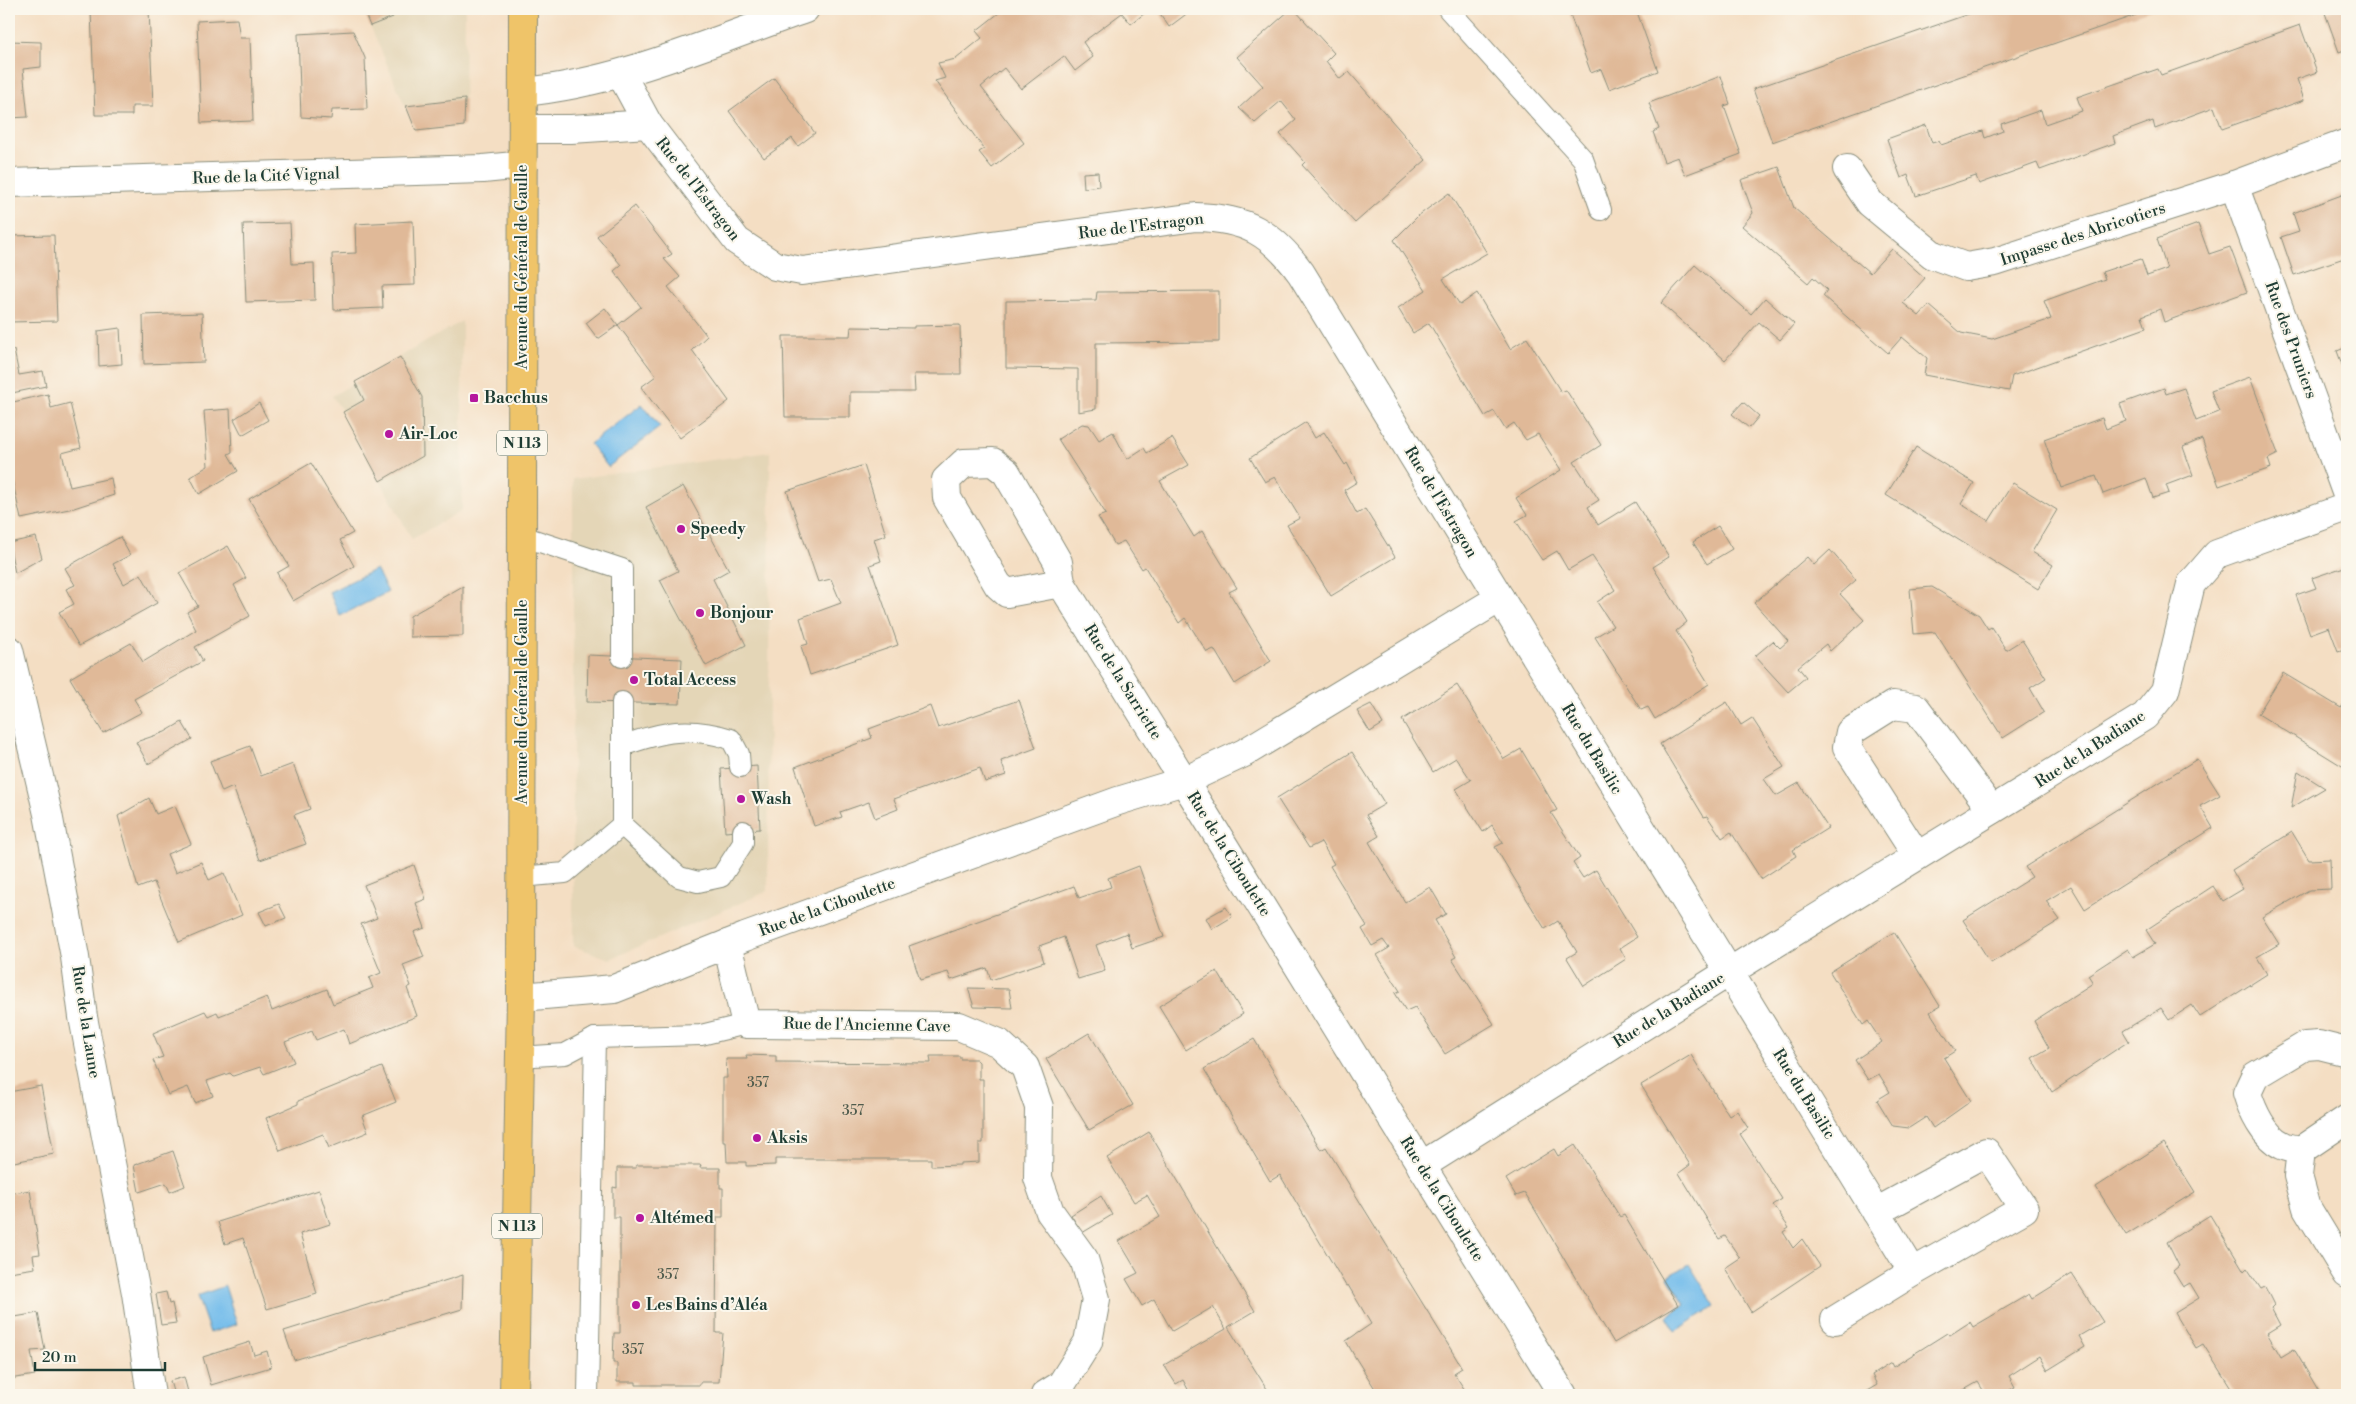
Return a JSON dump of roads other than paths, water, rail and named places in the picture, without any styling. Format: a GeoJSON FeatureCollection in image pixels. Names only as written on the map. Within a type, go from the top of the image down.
{"type":"FeatureCollection","features":[{"type":"Feature","properties":{"kind":"main road","name":"Avenue du Général de Gaulle"},"geometry":{"type":"LineString","coordinates":[[514,1395],[521,997],[523,9]]}},
{"type":"Feature","properties":{"kind":"street"},"geometry":{"type":"LineString","coordinates":[[523,92],[547,90],[621,74],[805,9]]}},
{"type":"Feature","properties":{"kind":"street","name":"Rue de l'Estragon"},"geometry":{"type":"LineString","coordinates":[[621,74],[648,124],[736,241],[775,266],[802,271],[1196,217],[1217,218],[1242,224],[1266,235],[1285,251],[1301,273],[1500,598]]}},
{"type":"Feature","properties":{"kind":"street","name":"Rue de l'Estragon"},"geometry":{"type":"LineString","coordinates":[[523,129],[571,129],[648,124]]}},
{"type":"Feature","properties":{"kind":"street","name":"Impasse des Abricotiers"},"geometry":{"type":"LineString","coordinates":[[1847,169],[1870,203],[1933,255],[1966,267],[1994,262],[2234,185],[2347,143]]}},
{"type":"Feature","properties":{"kind":"street","name":"Rue de la Cité Vignal"},"geometry":{"type":"LineString","coordinates":[[9,183],[483,169],[523,165]]}},
{"type":"Feature","properties":{"kind":"street","name":"Rue des Pruniers"},"geometry":{"type":"LineString","coordinates":[[2234,185],[2347,495]]}},
{"type":"Feature","properties":{"kind":"street","name":"Rue de la Sarriette"},"geometry":{"type":"LineString","coordinates":[[1061,583],[1007,594],[998,585],[947,498],[946,480],[964,463],[993,462],[1006,472],[1058,562],[1061,583],[1184,781]]}},
{"type":"Feature","properties":{"kind":"street","name":"Rue de la Badiane"},"geometry":{"type":"LineString","coordinates":[[1421,1166],[1729,972],[2145,716],[2165,691],[2191,584],[2217,554],[2347,507]]}},
{"type":"Feature","properties":{"kind":"street"},"geometry":{"type":"LineString","coordinates":[[1184,781],[1244,753],[1500,598]]}},
{"type":"Feature","properties":{"kind":"street","name":"Rue du Basilic"},"geometry":{"type":"LineString","coordinates":[[1500,598],[1913,1272]]}},
{"type":"Feature","properties":{"kind":"street","name":"Rue de la Laune"},"geometry":{"type":"LineString","coordinates":[[9,650],[48,814],[75,957],[83,1017],[136,1293],[151,1395]]}},
{"type":"Feature","properties":{"kind":"street"},"geometry":{"type":"LineString","coordinates":[[1917,856],[1847,747],[1850,732],[1893,705],[1916,708],[1992,810]]}},
{"type":"Feature","properties":{"kind":"street","name":"Rue de la Ciboulette"},"geometry":{"type":"LineString","coordinates":[[521,997],[614,989],[727,944],[1118,801],[1184,781],[1564,1395]]}},
{"type":"Feature","properties":{"kind":"street"},"geometry":{"type":"LineString","coordinates":[[727,944],[746,1024]]}},
{"type":"Feature","properties":{"kind":"street","name":"Rue de l'Ancienne Cave"},"geometry":{"type":"LineString","coordinates":[[746,1024],[959,1026],[999,1043],[1025,1067],[1039,1107],[1038,1178],[1050,1212],[1084,1259],[1096,1300],[1088,1342],[1061,1385],[1045,1395]]}},
{"type":"Feature","properties":{"kind":"street"},"geometry":{"type":"LineString","coordinates":[[2301,1150],[2281,1144],[2271,1136],[2252,1109],[2247,1093],[2255,1076],[2306,1046],[2319,1045],[2347,1052]]}},
{"type":"Feature","properties":{"kind":"street"},"geometry":{"type":"LineString","coordinates":[[2347,1119],[2301,1150],[2298,1176],[2307,1208],[2347,1274]]}},
{"type":"Feature","properties":{"kind":"street"},"geometry":{"type":"LineString","coordinates":[[1835,1320],[1913,1272],[2024,1210],[1986,1152],[1876,1212]]}},
{"type":"Feature","properties":{"kind":"lane"},"geometry":{"type":"LineString","coordinates":[[1448,9],[1583,159],[1602,210]]}},
{"type":"Feature","properties":{"kind":"lane"},"geometry":{"type":"LineString","coordinates":[[522,536],[622,569],[622,657]]}},
{"type":"Feature","properties":{"kind":"lane"},"geometry":{"type":"LineString","coordinates":[[622,702],[622,825],[679,876],[698,882],[721,877],[743,843],[743,830]]}},
{"type":"Feature","properties":{"kind":"lane"},"geometry":{"type":"LineString","coordinates":[[622,746],[642,739],[682,730],[707,731],[731,739],[739,754],[740,767]]}},
{"type":"Feature","properties":{"kind":"lane"},"geometry":{"type":"LineString","coordinates":[[521,877],[565,873],[622,825]]}},
{"type":"Feature","properties":{"kind":"lane"},"geometry":{"type":"LineString","coordinates":[[519,1057],[565,1054],[596,1038],[701,1035],[746,1024]]}},
{"type":"Feature","properties":{"kind":"lane"},"geometry":{"type":"LineString","coordinates":[[588,1395],[596,1038]]}},
{"type":"Feature","properties":{"kind":"water"},"geometry":{"type":"Polygon","coordinates":[[[642,404],[660,427],[608,467],[590,444],[642,404]]]}},
{"type":"Feature","properties":{"kind":"water"},"geometry":{"type":"Polygon","coordinates":[[[376,569],[388,592],[340,616],[329,592],[376,569]]]}},
{"type":"Feature","properties":{"kind":"water"},"geometry":{"type":"Polygon","coordinates":[[[1689,1264],[1715,1306],[1676,1331],[1667,1316],[1685,1304],[1668,1277],[1689,1264]]]}},
{"type":"Feature","properties":{"kind":"water"},"geometry":{"type":"Polygon","coordinates":[[[225,1286],[237,1324],[210,1333],[197,1296],[225,1286]]]}},
{"type":"Feature","properties":{"kind":"place","name":"Bacchus"},"geometry":{"type":"Point","coordinates":[474,398]}},
{"type":"Feature","properties":{"kind":"place","name":"Air-Loc"},"geometry":{"type":"Point","coordinates":[389,434]}},
{"type":"Feature","properties":{"kind":"place","name":"Speedy"},"geometry":{"type":"Point","coordinates":[681,529]}},
{"type":"Feature","properties":{"kind":"place","name":"Bonjour"},"geometry":{"type":"Point","coordinates":[700,613]}},
{"type":"Feature","properties":{"kind":"place","name":"Total Access"},"geometry":{"type":"Point","coordinates":[634,680]}},
{"type":"Feature","properties":{"kind":"place","name":"Wash"},"geometry":{"type":"Point","coordinates":[741,799]}},
{"type":"Feature","properties":{"kind":"place","name":"Aksis"},"geometry":{"type":"Point","coordinates":[757,1138]}},
{"type":"Feature","properties":{"kind":"place","name":"Altémed"},"geometry":{"type":"Point","coordinates":[640,1218]}},
{"type":"Feature","properties":{"kind":"place","name":"Les Bains d’Aléa"},"geometry":{"type":"Point","coordinates":[636,1305]}}]}
